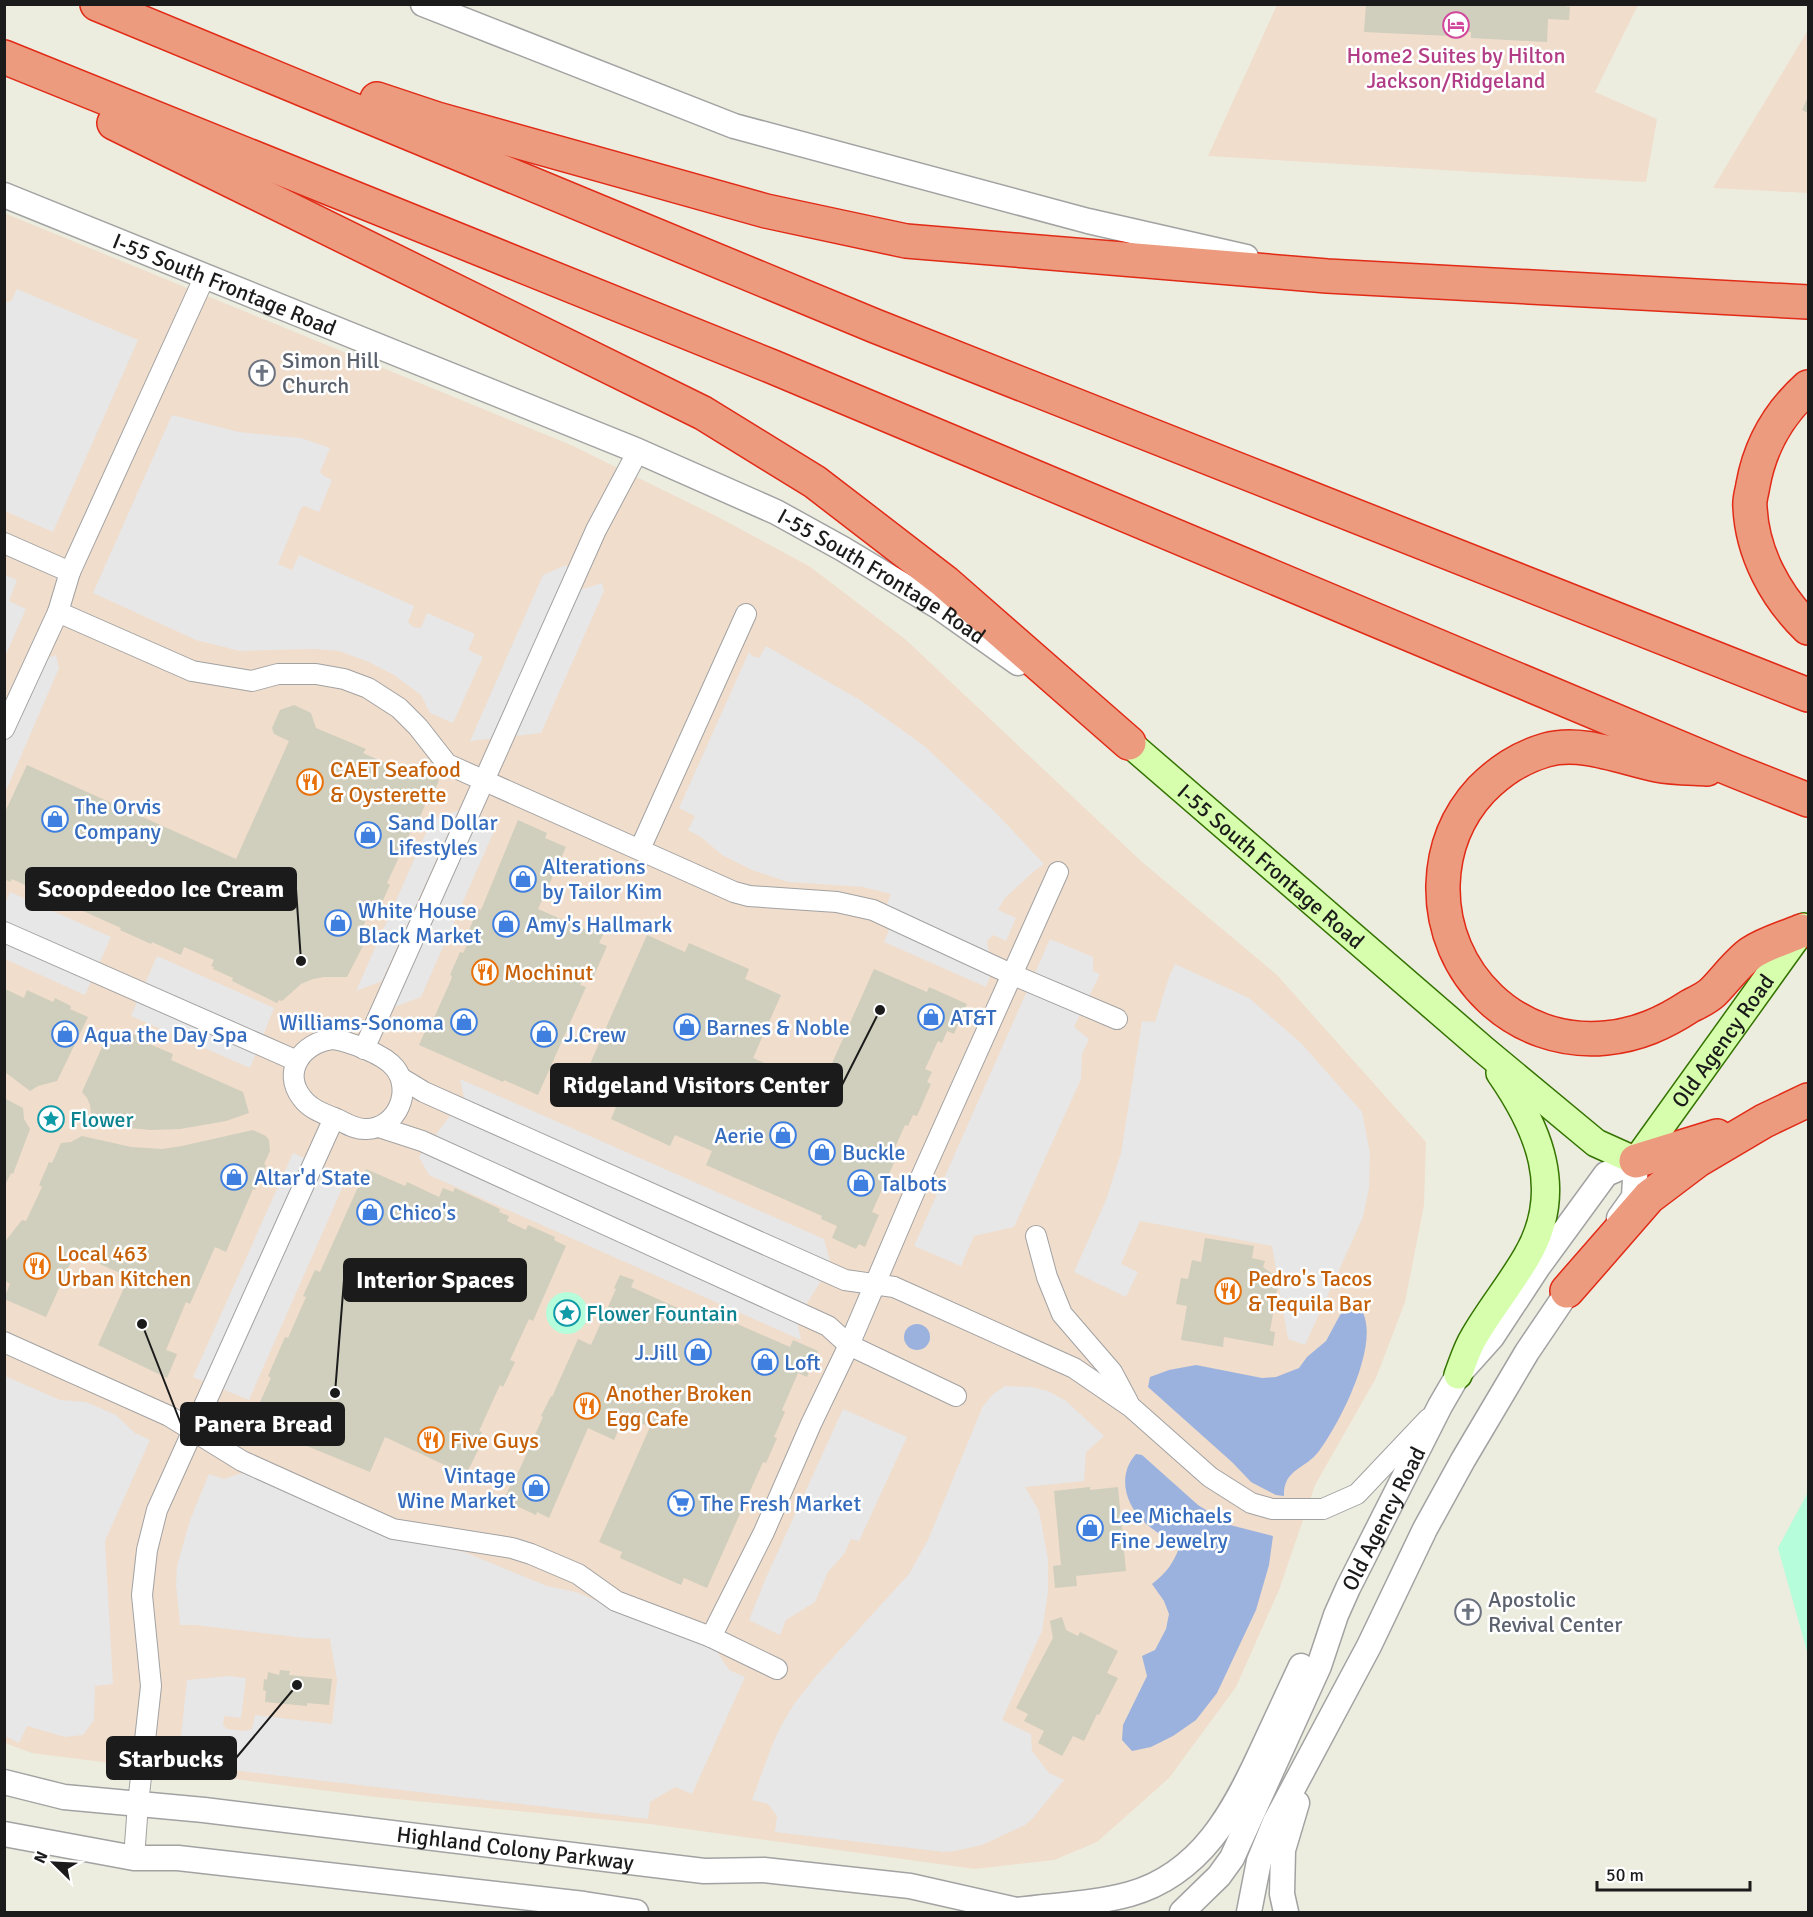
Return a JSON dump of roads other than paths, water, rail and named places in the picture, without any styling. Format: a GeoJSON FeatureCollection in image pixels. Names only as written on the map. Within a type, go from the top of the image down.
{"type":"FeatureCollection","features":[{"type":"Feature","properties":{"kind":"highway"},"geometry":{"type":"LineString","coordinates":[[99,5],[437,119],[778,213],[906,241],[1327,276],[1809,302]]}},
{"type":"Feature","properties":{"kind":"highway"},"geometry":{"type":"LineString","coordinates":[[99,5],[875,327],[1809,695]]}},
{"type":"Feature","properties":{"kind":"highway"},"geometry":{"type":"LineString","coordinates":[[4,57],[772,367],[1809,800]]}},
{"type":"Feature","properties":{"kind":"highway"},"geometry":{"type":"LineString","coordinates":[[4,71],[218,172],[703,413],[814,482],[908,553],[945,582],[1129,743]]}},
{"type":"Feature","properties":{"kind":"highway"},"geometry":{"type":"LineString","coordinates":[[1809,387],[1794,400],[1779,419],[1764,446],[1755,474],[1750,506],[1755,541],[1765,569],[1796,616],[1809,628]]}},
{"type":"Feature","properties":{"kind":"highway"},"geometry":{"type":"LineString","coordinates":[[1735,771],[1659,765],[1594,750],[1569,748],[1548,750],[1509,765],[1475,797],[1461,816],[1450,841],[1444,867],[1443,894],[1445,920],[1453,945],[1480,989],[1522,1022],[1558,1035],[1598,1039],[1637,1033],[1663,1023],[1710,994],[1751,953],[1805,926]]}},
{"type":"Feature","properties":{"kind":"highway"},"geometry":{"type":"LineString","coordinates":[[1567,1291],[1649,1197],[1698,1160],[1764,1121],[1809,1100]]}},
{"type":"Feature","properties":{"kind":"highway"},"geometry":{"type":"LineString","coordinates":[[1636,1161],[1764,1121]]}},
{"type":"Feature","properties":{"kind":"main road","name":"I-55 South Frontage Road"},"geometry":{"type":"LineString","coordinates":[[1129,743],[1484,1050],[1596,1143],[1636,1161]]}},
{"type":"Feature","properties":{"kind":"main road","name":"Old Agency Road"},"geometry":{"type":"LineString","coordinates":[[1636,1161],[1805,926]]}},
{"type":"Feature","properties":{"kind":"main road"},"geometry":{"type":"LineString","coordinates":[[1458,1375],[1472,1338],[1528,1255],[1538,1231],[1546,1198],[1542,1158],[1531,1123],[1484,1050]]}},
{"type":"Feature","properties":{"kind":"street"},"geometry":{"type":"LineString","coordinates":[[423,4],[734,126],[1088,221],[1327,276]]}},
{"type":"Feature","properties":{"kind":"street","name":"I-55 South Frontage Road"},"geometry":{"type":"LineString","coordinates":[[4,195],[638,451],[776,512],[939,607],[1129,743]]}},
{"type":"Feature","properties":{"kind":"street"},"geometry":{"type":"LineString","coordinates":[[4,729],[58,612],[70,572],[205,276]]}},
{"type":"Feature","properties":{"kind":"street"},"geometry":{"type":"LineString","coordinates":[[364,1049],[596,530],[638,451]]}},
{"type":"Feature","properties":{"kind":"street"},"geometry":{"type":"LineString","coordinates":[[4,543],[70,572]]}},
{"type":"Feature","properties":{"kind":"street"},"geometry":{"type":"LineString","coordinates":[[58,612],[192,671],[252,681],[278,674],[316,674],[344,679],[368,688],[399,708],[418,727],[447,764],[485,781],[742,894],[837,902],[873,910],[1011,974],[1117,1019]]}},
{"type":"Feature","properties":{"kind":"street"},"geometry":{"type":"LineString","coordinates":[[640,849],[746,614]]}},
{"type":"Feature","properties":{"kind":"street"},"geometry":{"type":"LineString","coordinates":[[711,1637],[759,1542],[849,1345],[1058,872]]}},
{"type":"Feature","properties":{"kind":"street"},"geometry":{"type":"LineString","coordinates":[[4,932],[297,1061]]}},
{"type":"Feature","properties":{"kind":"street"},"geometry":{"type":"LineString","coordinates":[[333,1039],[364,1049],[385,1059],[394,1067],[401,1078],[403,1090],[400,1107],[389,1121],[380,1127],[357,1129],[308,1105],[300,1097],[295,1085],[294,1072],[297,1061],[304,1051],[312,1044],[322,1040],[333,1039]]}},
{"type":"Feature","properties":{"kind":"street"},"geometry":{"type":"LineString","coordinates":[[401,1078],[424,1092],[845,1280],[894,1287],[1074,1368],[1131,1407],[1210,1477],[1251,1503],[1272,1509],[1294,1511],[1323,1509],[1357,1494],[1392,1460],[1440,1406]]}},
{"type":"Feature","properties":{"kind":"street"},"geometry":{"type":"LineString","coordinates":[[134,1858],[151,1686],[142,1595],[147,1550],[157,1510],[334,1118]]}},
{"type":"Feature","properties":{"kind":"street"},"geometry":{"type":"LineString","coordinates":[[380,1127],[422,1141],[828,1326],[849,1345],[957,1396]]}},
{"type":"Feature","properties":{"kind":"street","name":"Old Agency Road"},"geometry":{"type":"LineString","coordinates":[[1182,1912],[1219,1876],[1232,1858],[1319,1666],[1336,1615],[1440,1406],[1458,1375],[1492,1337],[1538,1267],[1606,1174],[1636,1161],[1634,1197],[1527,1352],[1425,1529],[1369,1646],[1275,1822],[1259,1861],[1249,1912]]}},
{"type":"Feature","properties":{"kind":"street"},"geometry":{"type":"LineString","coordinates":[[1036,1236],[1047,1278],[1062,1314],[1112,1372],[1131,1407]]}},
{"type":"Feature","properties":{"kind":"street"},"geometry":{"type":"LineString","coordinates":[[4,1342],[169,1416],[242,1461],[393,1529],[512,1548],[531,1554],[578,1575],[616,1601],[711,1637],[777,1669]]}},
{"type":"Feature","properties":{"kind":"street","name":"Highland Colony Parkway"},"geometry":{"type":"LineString","coordinates":[[4,1782],[64,1797],[204,1810],[704,1871],[764,1870],[910,1886],[1021,1911],[1102,1901],[1133,1893],[1165,1879],[1196,1857],[1222,1827],[1241,1795],[1304,1659],[1336,1615]]}},
{"type":"Feature","properties":{"kind":"street"},"geometry":{"type":"LineString","coordinates":[[1286,1912],[1282,1894],[1283,1850],[1312,1749]]}},
{"type":"Feature","properties":{"kind":"street"},"geometry":{"type":"LineString","coordinates":[[4,1834],[134,1858],[178,1858],[584,1904],[636,1912]]}},
{"type":"Feature","properties":{"kind":"water"},"geometry":{"type":"Polygon","coordinates":[[[1351,1307],[1363,1313],[1367,1327],[1362,1364],[1355,1384],[1328,1438],[1314,1457],[1287,1480],[1284,1496],[1276,1495],[1251,1482],[1148,1387],[1150,1377],[1169,1370],[1196,1365],[1262,1378],[1276,1377],[1299,1368],[1307,1357],[1326,1341],[1345,1309],[1351,1307]]]}},
{"type":"Feature","properties":{"kind":"water"},"geometry":{"type":"Polygon","coordinates":[[[917,1324],[926,1328],[930,1337],[926,1346],[917,1350],[908,1346],[904,1337],[908,1328],[917,1324]]]}},
{"type":"Feature","properties":{"kind":"water"},"geometry":{"type":"Polygon","coordinates":[[[1136,1454],[1142,1455],[1198,1505],[1230,1525],[1273,1536],[1269,1565],[1256,1610],[1217,1693],[1196,1720],[1173,1736],[1151,1747],[1132,1751],[1122,1740],[1123,1725],[1147,1676],[1142,1656],[1155,1650],[1166,1629],[1169,1614],[1164,1601],[1152,1584],[1168,1568],[1179,1548],[1144,1522],[1132,1507],[1125,1480],[1130,1462],[1136,1454]]]}},
{"type":"Feature","properties":{"kind":"place","name":"Home2 Suites by Hilton Jackson/Ridgeland"},"geometry":{"type":"Point","coordinates":[1456,25]}},
{"type":"Feature","properties":{"kind":"place","name":"Simon Hill Church"},"geometry":{"type":"Point","coordinates":[262,373]}},
{"type":"Feature","properties":{"kind":"place","name":"CAET Seafood & Oysterette"},"geometry":{"type":"Point","coordinates":[310,782]}},
{"type":"Feature","properties":{"kind":"place","name":"The Orvis Company"},"geometry":{"type":"Point","coordinates":[55,819]}},
{"type":"Feature","properties":{"kind":"place","name":"Sand Dollar Lifestyles"},"geometry":{"type":"Point","coordinates":[368,835]}},
{"type":"Feature","properties":{"kind":"place","name":"Alterations by Tailor Kim"},"geometry":{"type":"Point","coordinates":[523,879]}},
{"type":"Feature","properties":{"kind":"place","name":"White House Black Market"},"geometry":{"type":"Point","coordinates":[338,923]}},
{"type":"Feature","properties":{"kind":"place","name":"Amy's Hallmark"},"geometry":{"type":"Point","coordinates":[506,924]}},
{"type":"Feature","properties":{"kind":"place","name":"Scoopdeedoo Ice Cream"},"geometry":{"type":"Point","coordinates":[301,961]}},
{"type":"Feature","properties":{"kind":"place","name":"Mochinut"},"geometry":{"type":"Point","coordinates":[485,972]}},
{"type":"Feature","properties":{"kind":"place","name":"Ridgeland Visitors Center"},"geometry":{"type":"Point","coordinates":[880,1010]}},
{"type":"Feature","properties":{"kind":"place","name":"AT&T"},"geometry":{"type":"Point","coordinates":[931,1017]}},
{"type":"Feature","properties":{"kind":"place","name":"Williams-Sonoma"},"geometry":{"type":"Point","coordinates":[464,1022]}},
{"type":"Feature","properties":{"kind":"place","name":"Barnes & Noble"},"geometry":{"type":"Point","coordinates":[687,1027]}},
{"type":"Feature","properties":{"kind":"place","name":"Aqua the Day Spa"},"geometry":{"type":"Point","coordinates":[65,1034]}},
{"type":"Feature","properties":{"kind":"place","name":"J.Crew"},"geometry":{"type":"Point","coordinates":[544,1034]}},
{"type":"Feature","properties":{"kind":"place","name":"Flower"},"geometry":{"type":"Point","coordinates":[51,1119]}},
{"type":"Feature","properties":{"kind":"place","name":"Aerie"},"geometry":{"type":"Point","coordinates":[783,1135]}},
{"type":"Feature","properties":{"kind":"place","name":"Buckle"},"geometry":{"type":"Point","coordinates":[822,1152]}},
{"type":"Feature","properties":{"kind":"place","name":"Altar'd State"},"geometry":{"type":"Point","coordinates":[234,1177]}},
{"type":"Feature","properties":{"kind":"place","name":"Talbots"},"geometry":{"type":"Point","coordinates":[861,1183]}},
{"type":"Feature","properties":{"kind":"place","name":"Chico's"},"geometry":{"type":"Point","coordinates":[370,1212]}},
{"type":"Feature","properties":{"kind":"place","name":"Local 463 Urban Kitchen"},"geometry":{"type":"Point","coordinates":[37,1266]}},
{"type":"Feature","properties":{"kind":"place","name":"Pedro's Tacos & Tequila Bar"},"geometry":{"type":"Point","coordinates":[1228,1291]}},
{"type":"Feature","properties":{"kind":"place","name":"Flower Fountain"},"geometry":{"type":"Point","coordinates":[567,1313]}},
{"type":"Feature","properties":{"kind":"place","name":"Panera Bread"},"geometry":{"type":"Point","coordinates":[142,1324]}},
{"type":"Feature","properties":{"kind":"place","name":"J.Jill"},"geometry":{"type":"Point","coordinates":[698,1352]}},
{"type":"Feature","properties":{"kind":"place","name":"Loft"},"geometry":{"type":"Point","coordinates":[765,1362]}},
{"type":"Feature","properties":{"kind":"place","name":"Interior Spaces"},"geometry":{"type":"Point","coordinates":[335,1393]}},
{"type":"Feature","properties":{"kind":"place","name":"Another Broken Egg Cafe"},"geometry":{"type":"Point","coordinates":[587,1406]}},
{"type":"Feature","properties":{"kind":"place","name":"Five Guys"},"geometry":{"type":"Point","coordinates":[431,1440]}},
{"type":"Feature","properties":{"kind":"place","name":"Vintage Wine Market"},"geometry":{"type":"Point","coordinates":[536,1488]}},
{"type":"Feature","properties":{"kind":"place","name":"The Fresh Market"},"geometry":{"type":"Point","coordinates":[681,1503]}},
{"type":"Feature","properties":{"kind":"place","name":"Lee Michaels Fine Jewelry"},"geometry":{"type":"Point","coordinates":[1090,1528]}},
{"type":"Feature","properties":{"kind":"place","name":"Apostolic Revival Center"},"geometry":{"type":"Point","coordinates":[1468,1612]}},
{"type":"Feature","properties":{"kind":"place","name":"Starbucks"},"geometry":{"type":"Point","coordinates":[297,1685]}}]}
